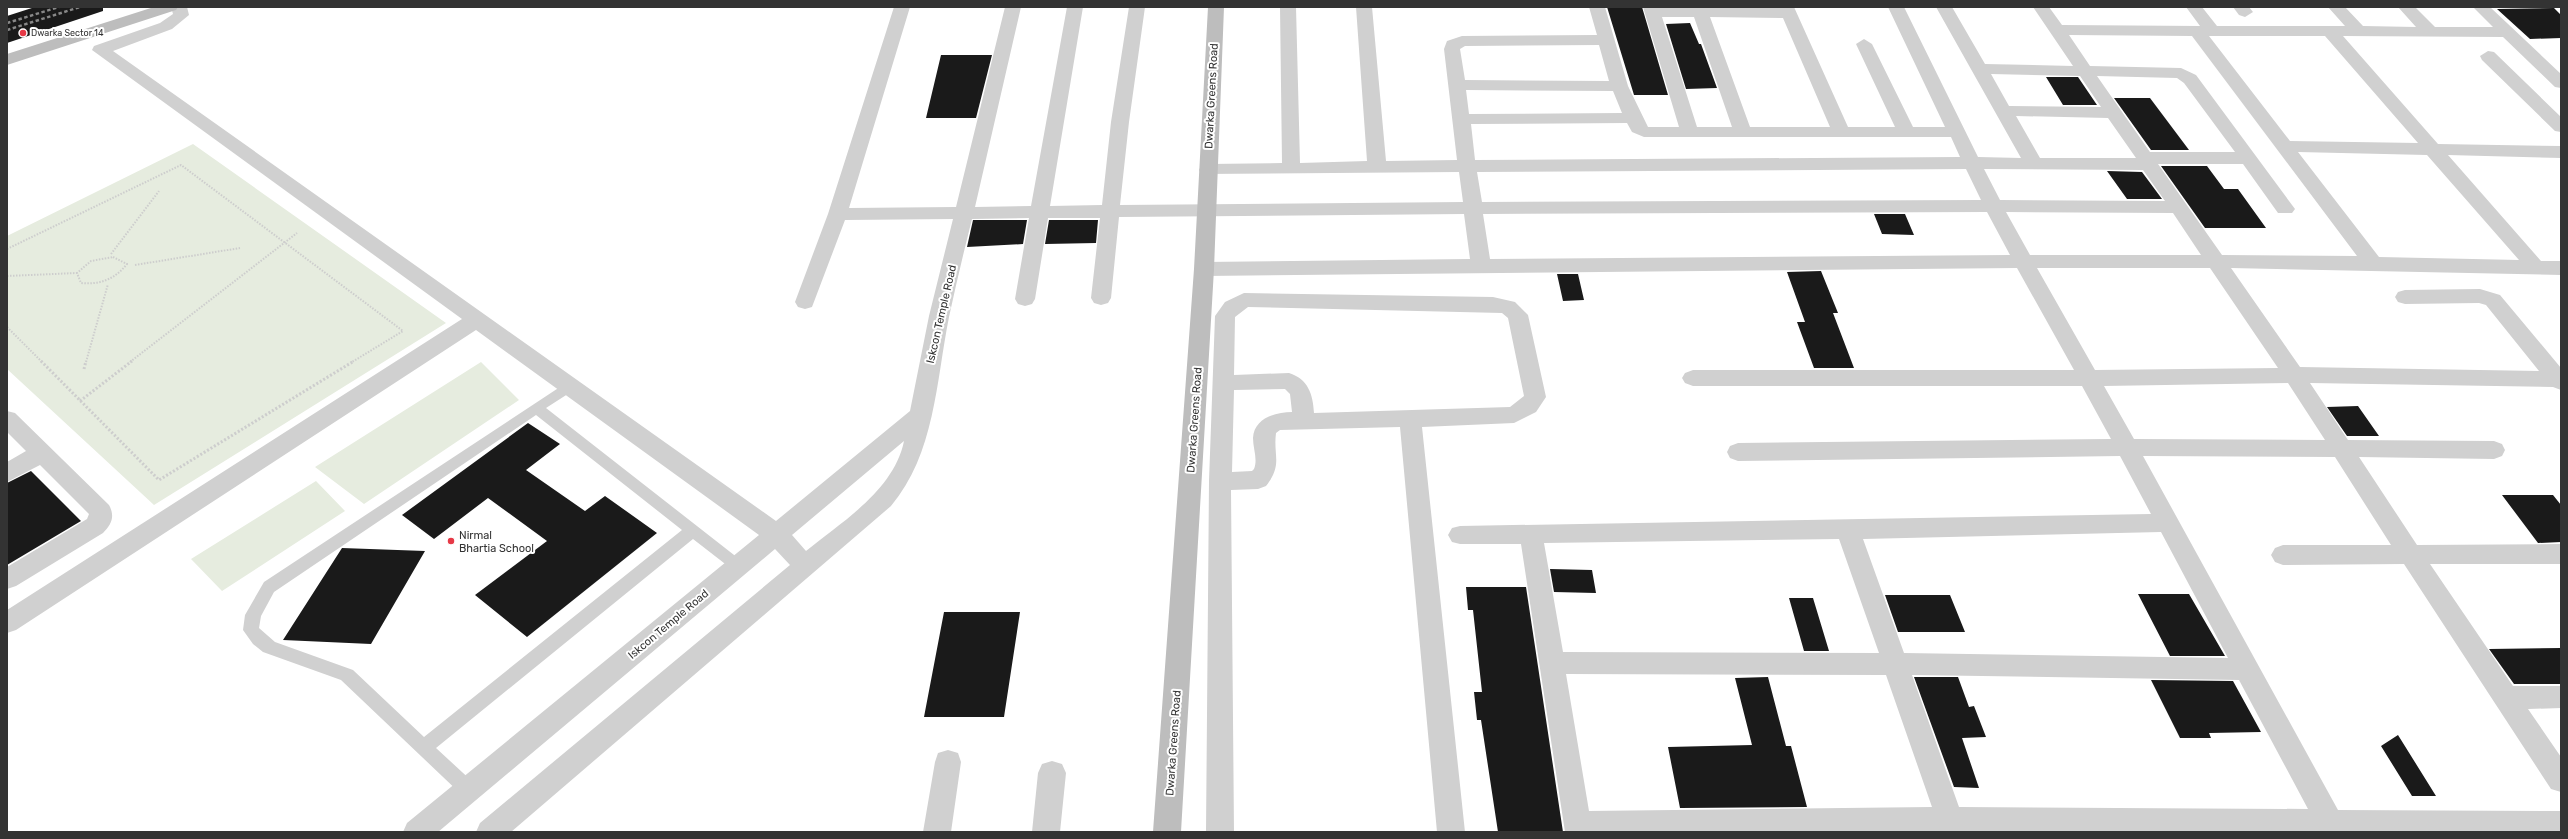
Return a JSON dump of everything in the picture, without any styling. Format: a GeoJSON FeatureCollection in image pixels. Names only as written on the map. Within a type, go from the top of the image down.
{"type":"FeatureCollection","features":[{"type":"Feature","properties":{"kind":"street"},"geometry":{"type":"LineString","coordinates":[[7,60],[170,7]]}},
{"type":"Feature","properties":{"kind":"street"},"geometry":{"type":"LineString","coordinates":[[179,7],[181,15],[166,26],[100,50],[776,534],[805,566]]}},
{"type":"Feature","properties":{"kind":"street"},"geometry":{"type":"LineString","coordinates":[[805,302],[838,214],[902,7]]}},
{"type":"Feature","properties":{"kind":"street","name":"Iskcon Temple Road"},"geometry":{"type":"LineString","coordinates":[[490,832],[883,500],[898,483],[908,464],[939,316],[965,213],[1013,7]]}},
{"type":"Feature","properties":{"kind":"street"},"geometry":{"type":"LineString","coordinates":[[1025,299],[1076,7]]}},
{"type":"Feature","properties":{"kind":"street"},"geometry":{"type":"LineString","coordinates":[[1101,298],[1110,212],[1137,7]]}},
{"type":"Feature","properties":{"kind":"street","name":"Dwarka Greens Road"},"geometry":{"type":"LineString","coordinates":[[1167,832],[1204,269],[1216,7]]}},
{"type":"Feature","properties":{"kind":"street"},"geometry":{"type":"LineString","coordinates":[[1288,7],[1291,168]]}},
{"type":"Feature","properties":{"kind":"street"},"geometry":{"type":"LineString","coordinates":[[1364,7],[1377,167]]}},
{"type":"Feature","properties":{"kind":"street"},"geometry":{"type":"LineString","coordinates":[[1597,7],[1619,86],[1638,128],[1644,132],[1957,132]]}},
{"type":"Feature","properties":{"kind":"street"},"geometry":{"type":"LineString","coordinates":[[1896,7],[1993,206],[2127,447],[2166,523],[2332,827]]}},
{"type":"Feature","properties":{"kind":"street"},"geometry":{"type":"LineString","coordinates":[[1944,7],[1981,69],[2034,164]]}},
{"type":"Feature","properties":{"kind":"street"},"geometry":{"type":"LineString","coordinates":[[2041,7],[2294,375],[2410,554],[2561,780]]}},
{"type":"Feature","properties":{"kind":"street"},"geometry":{"type":"LineString","coordinates":[[2194,7],[2205,31],[2284,146],[2373,263]]}},
{"type":"Feature","properties":{"kind":"street"},"geometry":{"type":"LineString","coordinates":[[2336,7],[2358,31]]}},
{"type":"Feature","properties":{"kind":"street"},"geometry":{"type":"LineString","coordinates":[[2406,7],[2430,31]]}},
{"type":"Feature","properties":{"kind":"street"},"geometry":{"type":"LineString","coordinates":[[2481,7],[2561,83]]}},
{"type":"Feature","properties":{"kind":"street"},"geometry":{"type":"LineString","coordinates":[[1690,133],[1651,9],[1700,12],[1787,10],[1842,133]]}},
{"type":"Feature","properties":{"kind":"street"},"geometry":{"type":"LineString","coordinates":[[1700,12],[1743,133]]}},
{"type":"Feature","properties":{"kind":"street"},"geometry":{"type":"LineString","coordinates":[[2056,30],[2508,32]]}},
{"type":"Feature","properties":{"kind":"street"},"geometry":{"type":"LineString","coordinates":[[2329,31],[2536,267]]}},
{"type":"Feature","properties":{"kind":"street"},"geometry":{"type":"LineString","coordinates":[[1481,265],[1466,166],[1452,50],[1456,42],[1606,40]]}},
{"type":"Feature","properties":{"kind":"street"},"geometry":{"type":"LineString","coordinates":[[1864,44],[1906,132]]}},
{"type":"Feature","properties":{"kind":"street"},"geometry":{"type":"LineString","coordinates":[[2488,56],[2561,127]]}},
{"type":"Feature","properties":{"kind":"street"},"geometry":{"type":"LineString","coordinates":[[1981,69],[2175,72],[2186,75],[2285,209]]}},
{"type":"Feature","properties":{"kind":"street"},"geometry":{"type":"LineString","coordinates":[[1456,85],[1619,86]]}},
{"type":"Feature","properties":{"kind":"street"},"geometry":{"type":"LineString","coordinates":[[2004,111],[2113,113]]}},
{"type":"Feature","properties":{"kind":"street"},"geometry":{"type":"LineString","coordinates":[[1460,119],[1634,118]]}},
{"type":"Feature","properties":{"kind":"street"},"geometry":{"type":"LineString","coordinates":[[2284,146],[2561,152]]}},
{"type":"Feature","properties":{"kind":"street"},"geometry":{"type":"LineString","coordinates":[[1208,170],[1466,166],[1972,163],[2034,164],[2248,158]]}},
{"type":"Feature","properties":{"kind":"street"},"geometry":{"type":"LineString","coordinates":[[838,214],[1206,212],[1473,207],[2179,207]]}},
{"type":"Feature","properties":{"kind":"street"},"geometry":{"type":"LineString","coordinates":[[1204,269],[2024,260],[2373,263],[2561,268]]}},
{"type":"Feature","properties":{"kind":"street"},"geometry":{"type":"LineString","coordinates":[[2405,297],[2480,296],[2493,300],[2560,381]]}},
{"type":"Feature","properties":{"kind":"street"},"geometry":{"type":"LineString","coordinates":[[1220,480],[1258,480],[1268,468],[1264,433],[1268,426],[1278,421],[1304,422],[1514,415],[1528,406],[1535,397],[1518,315],[1508,307],[1493,304],[1244,300],[1232,307],[1225,316],[1220,480],[1220,832]]}},
{"type":"Feature","properties":{"kind":"street"},"geometry":{"type":"LineString","coordinates":[[7,623],[476,320]]}},
{"type":"Feature","properties":{"kind":"street"},"geometry":{"type":"LineString","coordinates":[[1693,378],[2089,378],[2294,375],[2560,381]]}},
{"type":"Feature","properties":{"kind":"street"},"geometry":{"type":"LineString","coordinates":[[1223,383],[1289,381],[1298,386],[1301,390],[1304,422]]}},
{"type":"Feature","properties":{"kind":"street","name":"Iskcon Temple Road"},"geometry":{"type":"LineString","coordinates":[[418,832],[919,416]]}},
{"type":"Feature","properties":{"kind":"street"},"geometry":{"type":"LineString","coordinates":[[1410,419],[1450,832]]}},
{"type":"Feature","properties":{"kind":"street"},"geometry":{"type":"LineString","coordinates":[[1193,425],[1222,424]]}},
{"type":"Feature","properties":{"kind":"street"},"geometry":{"type":"LineString","coordinates":[[7,579],[101,520],[101,511],[42,453],[10,427]]}},
{"type":"Feature","properties":{"kind":"street"},"geometry":{"type":"LineString","coordinates":[[1738,452],[2127,447],[2341,447],[2494,450]]}},
{"type":"Feature","properties":{"kind":"street"},"geometry":{"type":"LineString","coordinates":[[7,473],[42,453]]}},
{"type":"Feature","properties":{"kind":"street"},"geometry":{"type":"LineString","coordinates":[[1460,535],[1848,530],[2166,523]]}},
{"type":"Feature","properties":{"kind":"street"},"geometry":{"type":"LineString","coordinates":[[1848,530],[1952,826]]}},
{"type":"Feature","properties":{"kind":"street"},"geometry":{"type":"LineString","coordinates":[[1531,534],[1578,828],[1952,826],[2332,827],[2561,824]]}},
{"type":"Feature","properties":{"kind":"street"},"geometry":{"type":"LineString","coordinates":[[2283,555],[2561,554]]}},
{"type":"Feature","properties":{"kind":"street"},"geometry":{"type":"LineString","coordinates":[[1551,663],[1895,664],[2246,669]]}},
{"type":"Feature","properties":{"kind":"street"},"geometry":{"type":"LineString","coordinates":[[2506,698],[2561,698]]}},
{"type":"Feature","properties":{"kind":"street"},"geometry":{"type":"LineString","coordinates":[[937,832],[948,762]]}},
{"type":"Feature","properties":{"kind":"street"},"geometry":{"type":"LineString","coordinates":[[1046,832],[1052,773]]}},
{"type":"Feature","properties":{"kind":"lane"},"geometry":{"type":"LineString","coordinates":[[469,790],[347,675],[269,647],[259,640],[251,630],[253,615],[269,587],[569,386]]}},
{"type":"Feature","properties":{"kind":"lane"},"geometry":{"type":"LineString","coordinates":[[536,408],[738,566]]}},
{"type":"Feature","properties":{"kind":"lane"},"geometry":{"type":"LineString","coordinates":[[424,747],[693,530]]}},
{"type":"Feature","properties":{"kind":"path"},"geometry":{"type":"LineString","coordinates":[[7,249],[181,165],[403,331],[159,480],[7,327]]}},
{"type":"Feature","properties":{"kind":"path"},"geometry":{"type":"LineString","coordinates":[[111,254],[159,191]]}},
{"type":"Feature","properties":{"kind":"path"},"geometry":{"type":"LineString","coordinates":[[80,401],[296,233]]}},
{"type":"Feature","properties":{"kind":"path"},"geometry":{"type":"LineString","coordinates":[[135,265],[240,248]]}},
{"type":"Feature","properties":{"kind":"path"},"geometry":{"type":"LineString","coordinates":[[7,276],[77,273],[91,261],[105,258],[119,258],[127,264],[117,275],[104,282],[81,283],[77,273]]}},
{"type":"Feature","properties":{"kind":"path"},"geometry":{"type":"LineString","coordinates":[[84,369],[108,284]]}},
{"type":"Feature","properties":{"kind":"shaded area"},"geometry":{"type":"Polygon","coordinates":[[[193,144],[446,323],[154,505],[7,369],[7,236],[193,144]]]}},
{"type":"Feature","properties":{"kind":"shaded area"},"geometry":{"type":"Polygon","coordinates":[[[481,362],[519,400],[364,504],[315,467],[481,362]]]}},
{"type":"Feature","properties":{"kind":"shaded area"},"geometry":{"type":"Polygon","coordinates":[[[316,481],[345,511],[222,591],[191,559],[316,481]]]}},
{"type":"Feature","properties":{"kind":"building","name":"Dwarka Sector 14"},"geometry":{"type":"Polygon","coordinates":[[[35,7],[103,7],[103,11],[7,43],[7,16],[35,7]]]}},
{"type":"Feature","properties":{"kind":"building"},"geometry":{"type":"Polygon","coordinates":[[[1607,7],[1642,7],[1668,95],[1634,95],[1607,7]]]}},
{"type":"Feature","properties":{"kind":"building"},"geometry":{"type":"Polygon","coordinates":[[[2554,8],[2561,15],[2561,38],[2530,39],[2497,9],[2554,8]]]}},
{"type":"Feature","properties":{"kind":"building"},"geometry":{"type":"Polygon","coordinates":[[[1690,23],[1699,44],[1701,44],[1717,88],[1686,89],[1666,24],[1690,23]]]}},
{"type":"Feature","properties":{"kind":"building"},"geometry":{"type":"Polygon","coordinates":[[[941,55],[992,55],[976,118],[926,118],[941,55]]]}},
{"type":"Feature","properties":{"kind":"building"},"geometry":{"type":"Polygon","coordinates":[[[2046,77],[2078,77],[2097,105],[2063,105],[2046,77]]]}},
{"type":"Feature","properties":{"kind":"building"},"geometry":{"type":"Polygon","coordinates":[[[2114,98],[2150,98],[2189,150],[2151,150],[2114,98]]]}},
{"type":"Feature","properties":{"kind":"building"},"geometry":{"type":"Polygon","coordinates":[[[2161,166],[2207,166],[2224,189],[2238,189],[2266,228],[2205,228],[2161,166]]]}},
{"type":"Feature","properties":{"kind":"building"},"geometry":{"type":"Polygon","coordinates":[[[2107,171],[2142,172],[2162,199],[2127,199],[2107,171]]]}},
{"type":"Feature","properties":{"kind":"building"},"geometry":{"type":"Polygon","coordinates":[[[1874,214],[1905,214],[1914,235],[1882,234],[1874,214]]]}},
{"type":"Feature","properties":{"kind":"building"},"geometry":{"type":"Polygon","coordinates":[[[973,220],[1027,220],[1023,244],[967,247],[973,220]]]}},
{"type":"Feature","properties":{"kind":"building"},"geometry":{"type":"Polygon","coordinates":[[[1049,220],[1098,220],[1096,243],[1045,244],[1049,220]]]}},
{"type":"Feature","properties":{"kind":"building"},"geometry":{"type":"Polygon","coordinates":[[[1821,271],[1838,313],[1833,313],[1854,368],[1814,368],[1797,322],[1805,322],[1787,272],[1821,271]]]}},
{"type":"Feature","properties":{"kind":"building"},"geometry":{"type":"Polygon","coordinates":[[[1557,274],[1578,274],[1584,300],[1563,301],[1557,274]]]}},
{"type":"Feature","properties":{"kind":"building"},"geometry":{"type":"Polygon","coordinates":[[[2358,406],[2379,436],[2347,436],[2327,407],[2358,406]]]}},
{"type":"Feature","properties":{"kind":"building"},"geometry":{"type":"Polygon","coordinates":[[[528,423],[560,444],[526,470],[585,511],[605,496],[657,533],[527,637],[475,595],[547,541],[488,498],[434,539],[402,515],[528,423]]]}},
{"type":"Feature","properties":{"kind":"building"},"geometry":{"type":"Polygon","coordinates":[[[31,471],[81,521],[7,565],[7,483],[31,471]]]}},
{"type":"Feature","properties":{"kind":"building"},"geometry":{"type":"Polygon","coordinates":[[[2502,495],[2553,495],[2561,505],[2561,542],[2538,543],[2502,495]]]}},
{"type":"Feature","properties":{"kind":"building"},"geometry":{"type":"Polygon","coordinates":[[[342,548],[425,551],[371,644],[283,640],[342,548]]]}},
{"type":"Feature","properties":{"kind":"building"},"geometry":{"type":"Polygon","coordinates":[[[1550,569],[1592,570],[1596,593],[1554,592],[1550,569]]]}},
{"type":"Feature","properties":{"kind":"building"},"geometry":{"type":"Polygon","coordinates":[[[1466,587],[1526,587],[1563,832],[1498,832],[1481,720],[1477,720],[1474,692],[1482,692],[1473,610],[1468,610],[1466,587]]]}},
{"type":"Feature","properties":{"kind":"building"},"geometry":{"type":"Polygon","coordinates":[[[2138,594],[2189,594],[2225,656],[2170,656],[2138,594]]]}},
{"type":"Feature","properties":{"kind":"building"},"geometry":{"type":"Polygon","coordinates":[[[1885,595],[1950,595],[1965,632],[1898,632],[1885,595]]]}},
{"type":"Feature","properties":{"kind":"building"},"geometry":{"type":"Polygon","coordinates":[[[1789,598],[1813,598],[1829,651],[1804,651],[1789,598]]]}},
{"type":"Feature","properties":{"kind":"building"},"geometry":{"type":"Polygon","coordinates":[[[944,612],[1020,612],[1004,717],[924,717],[944,612]]]}},
{"type":"Feature","properties":{"kind":"building"},"geometry":{"type":"Polygon","coordinates":[[[2561,648],[2561,684],[2514,684],[2489,649],[2561,648]]]}},
{"type":"Feature","properties":{"kind":"building"},"geometry":{"type":"Polygon","coordinates":[[[1768,677],[1786,746],[1791,746],[1807,807],[1680,808],[1668,747],[1752,745],[1735,678],[1768,677]]]}},
{"type":"Feature","properties":{"kind":"building"},"geometry":{"type":"Polygon","coordinates":[[[1914,677],[1958,677],[1969,707],[1974,706],[1986,737],[1962,738],[1979,788],[1954,787],[1914,677]]]}},
{"type":"Feature","properties":{"kind":"building"},"geometry":{"type":"Polygon","coordinates":[[[2151,680],[2233,681],[2261,732],[2209,733],[2211,738],[2180,738],[2151,680]]]}},
{"type":"Feature","properties":{"kind":"building"},"geometry":{"type":"Polygon","coordinates":[[[2398,735],[2436,796],[2412,796],[2381,746],[2398,735]]]}},
{"type":"Feature","properties":{"kind":"railway"},"geometry":{"type":"LineString","coordinates":[[7,23],[59,7]]}},
{"type":"Feature","properties":{"kind":"railway"},"geometry":{"type":"LineString","coordinates":[[7,30],[80,7]]}},
{"type":"Feature","properties":{"kind":"place","name":"Dwarka Sector 14"},"geometry":{"type":"Point","coordinates":[23,33]}},
{"type":"Feature","properties":{"kind":"place","name":"Nirmal Bhartia School"},"geometry":{"type":"Point","coordinates":[451,541]}}]}
